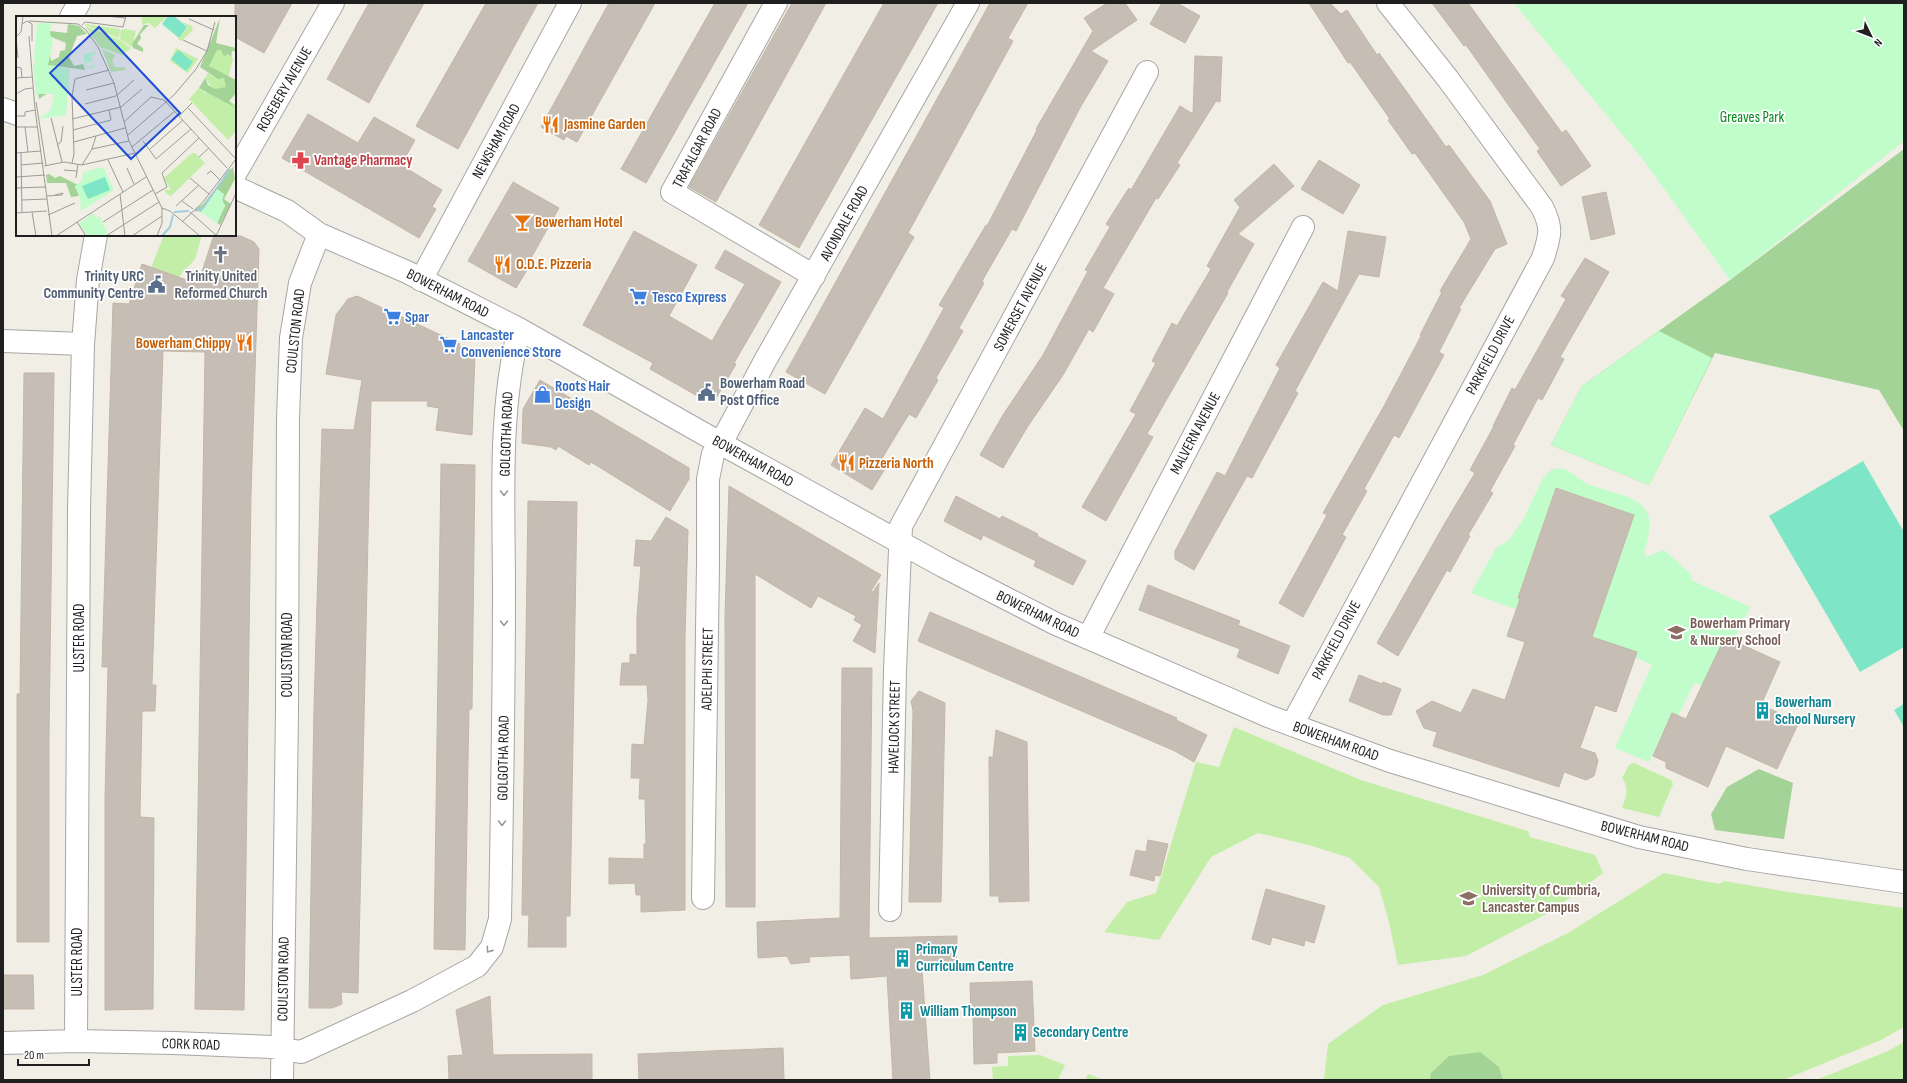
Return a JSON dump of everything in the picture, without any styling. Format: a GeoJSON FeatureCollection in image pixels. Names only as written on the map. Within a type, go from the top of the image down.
{"type":"FeatureCollection","features":[{"type":"Feature","properties":{"kind":"street"},"geometry":{"type":"LineString","coordinates":[[72,16],[79,3]]}},
{"type":"Feature","properties":{"kind":"street","name":"ROSEBERY AVENUE"},"geometry":{"type":"LineString","coordinates":[[236,172],[333,3]]}},
{"type":"Feature","properties":{"kind":"street","name":"NEWSHAM ROAD"},"geometry":{"type":"LineString","coordinates":[[421,280],[570,3]]}},
{"type":"Feature","properties":{"kind":"street","name":"TRAFALGAR ROAD"},"geometry":{"type":"LineString","coordinates":[[776,3],[672,192],[814,276]]}},
{"type":"Feature","properties":{"kind":"street","name":"AVONDALE ROAD"},"geometry":{"type":"LineString","coordinates":[[720,443],[968,3]]}},
{"type":"Feature","properties":{"kind":"street","name":"PARKFIELD DRIVE"},"geometry":{"type":"LineString","coordinates":[[1292,725],[1543,258],[1549,239],[1550,222],[1542,207],[1443,73],[1388,3]]}},
{"type":"Feature","properties":{"kind":"street","name":"SOMERSET AVENUE"},"geometry":{"type":"LineString","coordinates":[[900,543],[901,526],[1147,72]]}},
{"type":"Feature","properties":{"kind":"street"},"geometry":{"type":"LineString","coordinates":[[3,110],[16,114]]}},
{"type":"Feature","properties":{"kind":"street","name":"BOWERHAM ROAD"},"geometry":{"type":"LineString","coordinates":[[236,187],[287,211],[319,234],[372,256],[519,329],[900,543],[1056,624],[1195,686],[1292,725],[1390,761],[1639,837],[1747,859],[1904,882]]}},
{"type":"Feature","properties":{"kind":"street","name":"MALVERN AVENUE"},"geometry":{"type":"LineString","coordinates":[[1088,638],[1303,227]]}},
{"type":"Feature","properties":{"kind":"street","name":"COULSTON ROAD"},"geometry":{"type":"LineString","coordinates":[[282,1080],[287,711],[288,418],[291,346],[300,283],[319,234]]}},
{"type":"Feature","properties":{"kind":"street","name":"ULSTER ROAD"},"geometry":{"type":"LineString","coordinates":[[76,1042],[79,510],[83,344],[88,280],[96,236]]}},
{"type":"Feature","properties":{"kind":"street","name":"GOLGOTHA ROAD"},"geometry":{"type":"LineString","coordinates":[[282,1049],[301,1052],[412,1001],[477,966],[492,947],[500,919],[504,717],[504,448],[507,389],[519,329]]}},
{"type":"Feature","properties":{"kind":"street"},"geometry":{"type":"LineString","coordinates":[[3,341],[83,344]]}},
{"type":"Feature","properties":{"kind":"street","name":"ADELPHI STREET"},"geometry":{"type":"LineString","coordinates":[[703,898],[708,479],[713,454],[720,443]]}},
{"type":"Feature","properties":{"kind":"street","name":"HAVELOCK STREET"},"geometry":{"type":"LineString","coordinates":[[890,910],[895,670],[900,543]]}},
{"type":"Feature","properties":{"kind":"street","name":"CORK ROAD"},"geometry":{"type":"LineString","coordinates":[[3,1043],[174,1042],[271,1047],[282,1049]]}},
{"type":"Feature","properties":{"kind":"green space","name":"Greaves Park"},"geometry":{"type":"Polygon","coordinates":[[[1514,3],[1904,3],[1904,141],[1730,280],[1641,157],[1514,3]]]}},
{"type":"Feature","properties":{"kind":"green space"},"geometry":{"type":"Polygon","coordinates":[[[1904,149],[1904,431],[1879,390],[1715,353],[1649,485],[1551,445],[1582,386],[1730,280],[1904,149]]]}},
{"type":"Feature","properties":{"kind":"green space"},"geometry":{"type":"Polygon","coordinates":[[[164,236],[202,236],[195,259],[179,277],[151,268],[164,236]]]}},
{"type":"Feature","properties":{"kind":"green space"},"geometry":{"type":"Polygon","coordinates":[[[1659,331],[1712,358],[1649,485],[1551,445],[1582,386],[1659,331]]]}},
{"type":"Feature","properties":{"kind":"green space"},"geometry":{"type":"Polygon","coordinates":[[[1863,461],[1904,532],[1904,647],[1860,672],[1769,516],[1863,461]]]}},
{"type":"Feature","properties":{"kind":"green space"},"geometry":{"type":"Polygon","coordinates":[[[1552,469],[1564,469],[1588,484],[1629,498],[1638,503],[1645,510],[1649,520],[1649,533],[1644,552],[1646,557],[1664,550],[1692,575],[1691,580],[1750,607],[1733,641],[1725,637],[1703,686],[1694,683],[1678,716],[1672,713],[1649,762],[1615,748],[1652,665],[1635,657],[1637,652],[1565,628],[1596,624],[1634,515],[1556,488],[1518,598],[1555,611],[1551,622],[1471,593],[1496,548],[1509,540],[1523,520],[1543,478],[1552,469]]]}},
{"type":"Feature","properties":{"kind":"green space"},"geometry":{"type":"Polygon","coordinates":[[[1904,704],[1904,727],[1894,710],[1904,704]]]}},
{"type":"Feature","properties":{"kind":"green space"},"geometry":{"type":"Polygon","coordinates":[[[1234,727],[1361,780],[1528,831],[1530,837],[1595,855],[1603,873],[1552,911],[1466,956],[1398,965],[1389,922],[1379,887],[1350,858],[1309,845],[1258,833],[1211,857],[1159,940],[1104,932],[1127,902],[1156,893],[1196,762],[1219,767],[1234,727]]]}},
{"type":"Feature","properties":{"kind":"green space"},"geometry":{"type":"Polygon","coordinates":[[[1634,763],[1671,780],[1673,784],[1659,817],[1622,808],[1627,789],[1622,778],[1629,765],[1634,763]]]}},
{"type":"Feature","properties":{"kind":"green space"},"geometry":{"type":"Polygon","coordinates":[[[1759,769],[1793,783],[1784,839],[1715,830],[1711,814],[1727,787],[1759,769]]]}},
{"type":"Feature","properties":{"kind":"green space"},"geometry":{"type":"Polygon","coordinates":[[[1664,873],[1719,884],[1724,881],[1789,892],[1904,908],[1904,1027],[1881,1040],[1783,1080],[1324,1080],[1328,1044],[1383,1005],[1483,975],[1568,933],[1664,873]]]}},
{"type":"Feature","properties":{"kind":"green space"},"geometry":{"type":"Polygon","coordinates":[[[1904,1042],[1904,1080],[1816,1080],[1888,1051],[1904,1042]]]}},
{"type":"Feature","properties":{"kind":"green space"},"geometry":{"type":"Polygon","coordinates":[[[1480,1052],[1499,1067],[1503,1080],[1430,1080],[1431,1073],[1449,1056],[1480,1052]]]}},
{"type":"Feature","properties":{"kind":"green space"},"geometry":{"type":"Polygon","coordinates":[[[1040,1055],[1065,1065],[1058,1080],[993,1080],[992,1067],[1008,1066],[1008,1056],[1040,1055]]]}},
{"type":"Feature","properties":{"kind":"green space"},"geometry":{"type":"Polygon","coordinates":[[[1088,1074],[1104,1080],[1085,1080],[1088,1074]]]}},
{"type":"Feature","properties":{"kind":"building"},"geometry":{"type":"Polygon","coordinates":[[[235,3],[292,3],[264,53],[236,38],[235,3]]]}},
{"type":"Feature","properties":{"kind":"building"},"geometry":{"type":"Polygon","coordinates":[[[369,3],[424,3],[369,103],[327,79],[369,3]]]}},
{"type":"Feature","properties":{"kind":"building"},"geometry":{"type":"Polygon","coordinates":[[[486,3],[538,3],[458,149],[416,126],[486,3]]]}},
{"type":"Feature","properties":{"kind":"building"},"geometry":{"type":"Polygon","coordinates":[[[609,3],[655,3],[577,142],[566,136],[564,140],[541,127],[609,3]]]}},
{"type":"Feature","properties":{"kind":"building"},"geometry":{"type":"Polygon","coordinates":[[[715,3],[748,3],[646,183],[621,169],[715,3]]]}},
{"type":"Feature","properties":{"kind":"building"},"geometry":{"type":"Polygon","coordinates":[[[792,3],[826,3],[716,202],[689,187],[792,3]]]}},
{"type":"Feature","properties":{"kind":"building"},"geometry":{"type":"Polygon","coordinates":[[[884,3],[938,3],[799,248],[759,225],[884,3]]]}},
{"type":"Feature","properties":{"kind":"building"},"geometry":{"type":"Polygon","coordinates":[[[990,3],[1028,3],[1008,38],[1013,41],[908,233],[914,237],[825,394],[786,372],[990,3]]]}},
{"type":"Feature","properties":{"kind":"building"},"geometry":{"type":"Polygon","coordinates":[[[1107,3],[1125,3],[1137,20],[1091,51],[1108,61],[1081,106],[1016,231],[1012,229],[982,281],[984,283],[959,328],[963,331],[936,378],[938,380],[916,418],[909,414],[881,460],[888,464],[872,490],[831,465],[865,408],[883,419],[944,308],[939,305],[986,225],[987,226],[1037,130],[1036,129],[1093,31],[1084,18],[1107,3]]]}},
{"type":"Feature","properties":{"kind":"building"},"geometry":{"type":"Polygon","coordinates":[[[1162,3],[1177,3],[1200,16],[1185,43],[1150,24],[1162,3]]]}},
{"type":"Feature","properties":{"kind":"building"},"geometry":{"type":"Polygon","coordinates":[[[1309,3],[1330,3],[1341,14],[1347,10],[1377,55],[1379,53],[1446,147],[1449,145],[1490,201],[1507,244],[1495,249],[1459,308],[1461,309],[1439,352],[1444,355],[1399,438],[1394,435],[1364,489],[1367,491],[1342,535],[1346,537],[1303,617],[1279,603],[1327,515],[1323,513],[1384,406],[1421,336],[1420,335],[1442,292],[1440,291],[1471,239],[1464,222],[1415,153],[1412,154],[1388,120],[1390,119],[1350,62],[1348,63],[1309,3]]]}},
{"type":"Feature","properties":{"kind":"building"},"geometry":{"type":"Polygon","coordinates":[[[1432,3],[1468,3],[1562,133],[1566,130],[1591,166],[1561,186],[1537,151],[1540,149],[1466,45],[1464,46],[1432,3]]]}},
{"type":"Feature","properties":{"kind":"building"},"geometry":{"type":"Polygon","coordinates":[[[1195,56],[1222,57],[1220,102],[1216,101],[1177,163],[1180,165],[1158,199],[1156,198],[1103,288],[1114,294],[1093,332],[1089,329],[1063,375],[1028,426],[1003,468],[980,455],[1003,415],[1043,355],[1088,271],[1085,270],[1110,227],[1106,224],[1129,188],[1131,190],[1180,106],[1193,114],[1195,56]]]}},
{"type":"Feature","properties":{"kind":"building"},"geometry":{"type":"Polygon","coordinates":[[[308,114],[358,143],[374,117],[415,140],[401,165],[442,190],[432,207],[436,209],[419,238],[282,158],[308,114]]]}},
{"type":"Feature","properties":{"kind":"building"},"geometry":{"type":"Polygon","coordinates":[[[1319,160],[1360,185],[1343,214],[1301,189],[1319,160]]]}},
{"type":"Feature","properties":{"kind":"building"},"geometry":{"type":"Polygon","coordinates":[[[1274,164],[1294,186],[1238,234],[1254,244],[1227,292],[1228,293],[1147,434],[1153,437],[1106,521],[1082,507],[1136,414],[1130,411],[1156,363],[1152,361],[1172,323],[1177,326],[1211,269],[1207,266],[1240,207],[1234,200],[1274,164]]]}},
{"type":"Feature","properties":{"kind":"building","name":"Bowerham Hotel"},"geometry":{"type":"Polygon","coordinates":[[[513,182],[559,208],[516,288],[468,261],[513,182]]]}},
{"type":"Feature","properties":{"kind":"building"},"geometry":{"type":"Polygon","coordinates":[[[1606,192],[1615,234],[1591,240],[1582,197],[1606,192]]]}},
{"type":"Feature","properties":{"kind":"building"},"geometry":{"type":"Polygon","coordinates":[[[634,231],[697,265],[669,316],[712,341],[745,284],[715,268],[725,250],[781,282],[734,363],[736,364],[715,400],[708,402],[650,369],[653,363],[583,325],[634,231]]]}},
{"type":"Feature","properties":{"kind":"building"},"geometry":{"type":"Polygon","coordinates":[[[1348,231],[1386,237],[1379,277],[1359,274],[1295,391],[1298,393],[1252,478],[1247,476],[1194,570],[1175,559],[1175,551],[1217,472],[1225,476],[1280,368],[1276,365],[1323,282],[1338,291],[1348,231]]]}},
{"type":"Feature","properties":{"kind":"building"},"geometry":{"type":"Polygon","coordinates":[[[214,236],[241,236],[254,242],[259,249],[251,494],[244,1010],[195,1009],[205,352],[163,351],[152,685],[156,685],[155,711],[142,711],[140,817],[154,818],[153,1009],[105,1010],[105,799],[108,667],[102,667],[113,303],[129,304],[142,264],[198,284],[214,236]]]}},
{"type":"Feature","properties":{"kind":"building"},"geometry":{"type":"Polygon","coordinates":[[[1585,258],[1609,272],[1560,357],[1564,359],[1542,400],[1538,398],[1513,445],[1515,446],[1490,491],[1493,493],[1468,535],[1470,536],[1450,572],[1447,570],[1398,656],[1377,643],[1475,473],[1470,470],[1494,426],[1512,388],[1515,390],[1566,299],[1561,296],[1585,258]]]}},
{"type":"Feature","properties":{"kind":"building"},"geometry":{"type":"Polygon","coordinates":[[[357,296],[460,344],[459,346],[475,355],[472,435],[436,430],[439,408],[427,406],[428,401],[371,401],[358,993],[341,992],[342,1004],[332,1008],[309,1008],[314,708],[322,429],[354,430],[362,380],[326,374],[336,315],[348,299],[357,296]]]}},
{"type":"Feature","properties":{"kind":"building"},"geometry":{"type":"Polygon","coordinates":[[[24,373],[54,373],[49,735],[49,942],[17,942],[17,694],[20,694],[24,373]]]}},
{"type":"Feature","properties":{"kind":"building"},"geometry":{"type":"Polygon","coordinates":[[[540,380],[689,468],[689,479],[670,511],[591,462],[589,465],[558,446],[556,450],[551,447],[522,443],[523,409],[540,380]]]}},
{"type":"Feature","properties":{"kind":"building"},"geometry":{"type":"Polygon","coordinates":[[[441,464],[475,465],[472,709],[469,709],[465,950],[434,949],[441,464]]]}},
{"type":"Feature","properties":{"kind":"building"},"geometry":{"type":"Polygon","coordinates":[[[729,486],[881,575],[871,591],[873,592],[879,583],[875,653],[853,641],[862,625],[854,620],[856,616],[818,596],[811,608],[755,574],[755,907],[726,907],[725,616],[729,486]]]}},
{"type":"Feature","properties":{"kind":"building"},"geometry":{"type":"Polygon","coordinates":[[[1556,488],[1634,515],[1592,637],[1637,652],[1616,712],[1595,705],[1580,748],[1595,753],[1598,761],[1594,776],[1586,780],[1564,772],[1559,787],[1433,746],[1437,732],[1424,728],[1416,711],[1432,701],[1461,713],[1473,689],[1505,700],[1525,642],[1507,636],[1520,599],[1518,598],[1556,488]]]}},
{"type":"Feature","properties":{"kind":"building"},"geometry":{"type":"Polygon","coordinates":[[[956,496],[1000,519],[1002,516],[1038,534],[1037,536],[1086,561],[1073,585],[1034,566],[1036,561],[983,535],[981,540],[944,521],[956,496]]]}},
{"type":"Feature","properties":{"kind":"building"},"geometry":{"type":"Polygon","coordinates":[[[528,501],[577,502],[570,916],[566,916],[566,947],[528,947],[529,915],[522,915],[528,501]]]}},
{"type":"Feature","properties":{"kind":"building"},"geometry":{"type":"Polygon","coordinates":[[[666,517],[688,530],[685,637],[685,910],[641,912],[641,895],[636,895],[635,883],[609,884],[609,858],[644,859],[644,844],[646,844],[645,799],[639,799],[640,778],[631,778],[632,744],[644,745],[648,700],[647,685],[620,685],[622,663],[630,663],[630,654],[637,655],[637,617],[641,566],[634,566],[636,540],[651,541],[666,517]]]}},
{"type":"Feature","properties":{"kind":"building"},"geometry":{"type":"Polygon","coordinates":[[[1148,585],[1240,621],[1238,625],[1290,646],[1278,674],[1237,657],[1240,649],[1139,610],[1148,585]]]}},
{"type":"Feature","properties":{"kind":"building"},"geometry":{"type":"Polygon","coordinates":[[[930,612],[1177,718],[1176,720],[1207,735],[1194,762],[1175,751],[918,641],[930,612]]]}},
{"type":"Feature","properties":{"kind":"building","name":"Bowerham School Nursery"},"geometry":{"type":"Polygon","coordinates":[[[1725,637],[1780,662],[1761,705],[1799,722],[1777,769],[1726,746],[1708,787],[1666,768],[1666,762],[1653,756],[1672,713],[1686,719],[1725,637]]]}},
{"type":"Feature","properties":{"kind":"building"},"geometry":{"type":"Polygon","coordinates":[[[842,668],[872,668],[869,938],[957,936],[956,969],[922,970],[930,1080],[893,1080],[887,976],[851,979],[850,955],[809,957],[810,962],[791,964],[787,956],[758,958],[757,922],[840,918],[842,668]]]}},
{"type":"Feature","properties":{"kind":"building"},"geometry":{"type":"Polygon","coordinates":[[[1359,675],[1382,684],[1383,682],[1401,689],[1391,715],[1383,715],[1349,701],[1359,675]]]}},
{"type":"Feature","properties":{"kind":"building"},"geometry":{"type":"Polygon","coordinates":[[[919,691],[945,703],[941,902],[909,902],[913,711],[911,701],[919,691]]]}},
{"type":"Feature","properties":{"kind":"building"},"geometry":{"type":"Polygon","coordinates":[[[996,730],[1027,742],[1029,901],[999,902],[999,896],[990,896],[989,757],[993,757],[996,730]]]}},
{"type":"Feature","properties":{"kind":"building"},"geometry":{"type":"Polygon","coordinates":[[[1148,840],[1168,844],[1160,876],[1155,875],[1154,881],[1130,875],[1136,850],[1146,852],[1148,840]]]}},
{"type":"Feature","properties":{"kind":"building"},"geometry":{"type":"Polygon","coordinates":[[[1266,889],[1325,906],[1314,943],[1305,940],[1304,946],[1272,937],[1270,945],[1252,939],[1266,889]]]}},
{"type":"Feature","properties":{"kind":"building"},"geometry":{"type":"Polygon","coordinates":[[[3,975],[33,975],[34,1009],[3,1009],[3,975]]]}},
{"type":"Feature","properties":{"kind":"building","name":"Secondary Centre"},"geometry":{"type":"Polygon","coordinates":[[[1032,981],[1035,1051],[997,1053],[997,1063],[974,1064],[973,1013],[971,1014],[970,983],[1032,981]]]}},
{"type":"Feature","properties":{"kind":"building"},"geometry":{"type":"Polygon","coordinates":[[[490,996],[493,1055],[592,1054],[592,1080],[449,1080],[448,1056],[463,1055],[456,1010],[490,996]]]}},
{"type":"Feature","properties":{"kind":"building"},"geometry":{"type":"Polygon","coordinates":[[[783,1048],[784,1080],[639,1080],[638,1054],[783,1048]]]}},
{"type":"Feature","properties":{"kind":"place","name":"Jasmine Garden"},"geometry":{"type":"Point","coordinates":[551,124]}},
{"type":"Feature","properties":{"kind":"place","name":"Vantage Pharmacy"},"geometry":{"type":"Point","coordinates":[301,160]}},
{"type":"Feature","properties":{"kind":"place","name":"Bowerham Hotel"},"geometry":{"type":"Point","coordinates":[522,222]}},
{"type":"Feature","properties":{"kind":"place","name":"Trinity United Reformed Church"},"geometry":{"type":"Point","coordinates":[221,255]}},
{"type":"Feature","properties":{"kind":"place","name":"O.D.E. Pizzeria"},"geometry":{"type":"Point","coordinates":[503,264]}},
{"type":"Feature","properties":{"kind":"place","name":"Trinity URC Community Centre"},"geometry":{"type":"Point","coordinates":[157,285]}},
{"type":"Feature","properties":{"kind":"place","name":"Tesco Express"},"geometry":{"type":"Point","coordinates":[639,297]}},
{"type":"Feature","properties":{"kind":"place","name":"Spar"},"geometry":{"type":"Point","coordinates":[392,317]}},
{"type":"Feature","properties":{"kind":"place","name":"Bowerham Chippy"},"geometry":{"type":"Point","coordinates":[244,343]}},
{"type":"Feature","properties":{"kind":"place","name":"Lancaster Convenience Store"},"geometry":{"type":"Point","coordinates":[448,344]}},
{"type":"Feature","properties":{"kind":"place","name":"Bowerham Road Post Office"},"geometry":{"type":"Point","coordinates":[707,392]}},
{"type":"Feature","properties":{"kind":"place","name":"Roots Hair Design"},"geometry":{"type":"Point","coordinates":[542,395]}},
{"type":"Feature","properties":{"kind":"place","name":"Pizzeria North"},"geometry":{"type":"Point","coordinates":[846,463]}},
{"type":"Feature","properties":{"kind":"place","name":"Bowerham Primary & Nursery School"},"geometry":{"type":"Point","coordinates":[1677,632]}},
{"type":"Feature","properties":{"kind":"place","name":"Bowerham School Nursery"},"geometry":{"type":"Point","coordinates":[1762,711]}},
{"type":"Feature","properties":{"kind":"place","name":"University of Cumbria, Lancaster Campus"},"geometry":{"type":"Point","coordinates":[1469,899]}},
{"type":"Feature","properties":{"kind":"place","name":"Primary Curriculum Centre"},"geometry":{"type":"Point","coordinates":[903,958]}},
{"type":"Feature","properties":{"kind":"place","name":"William Thompson"},"geometry":{"type":"Point","coordinates":[907,1011]}},
{"type":"Feature","properties":{"kind":"place","name":"Secondary Centre"},"geometry":{"type":"Point","coordinates":[1020,1032]}}]}
